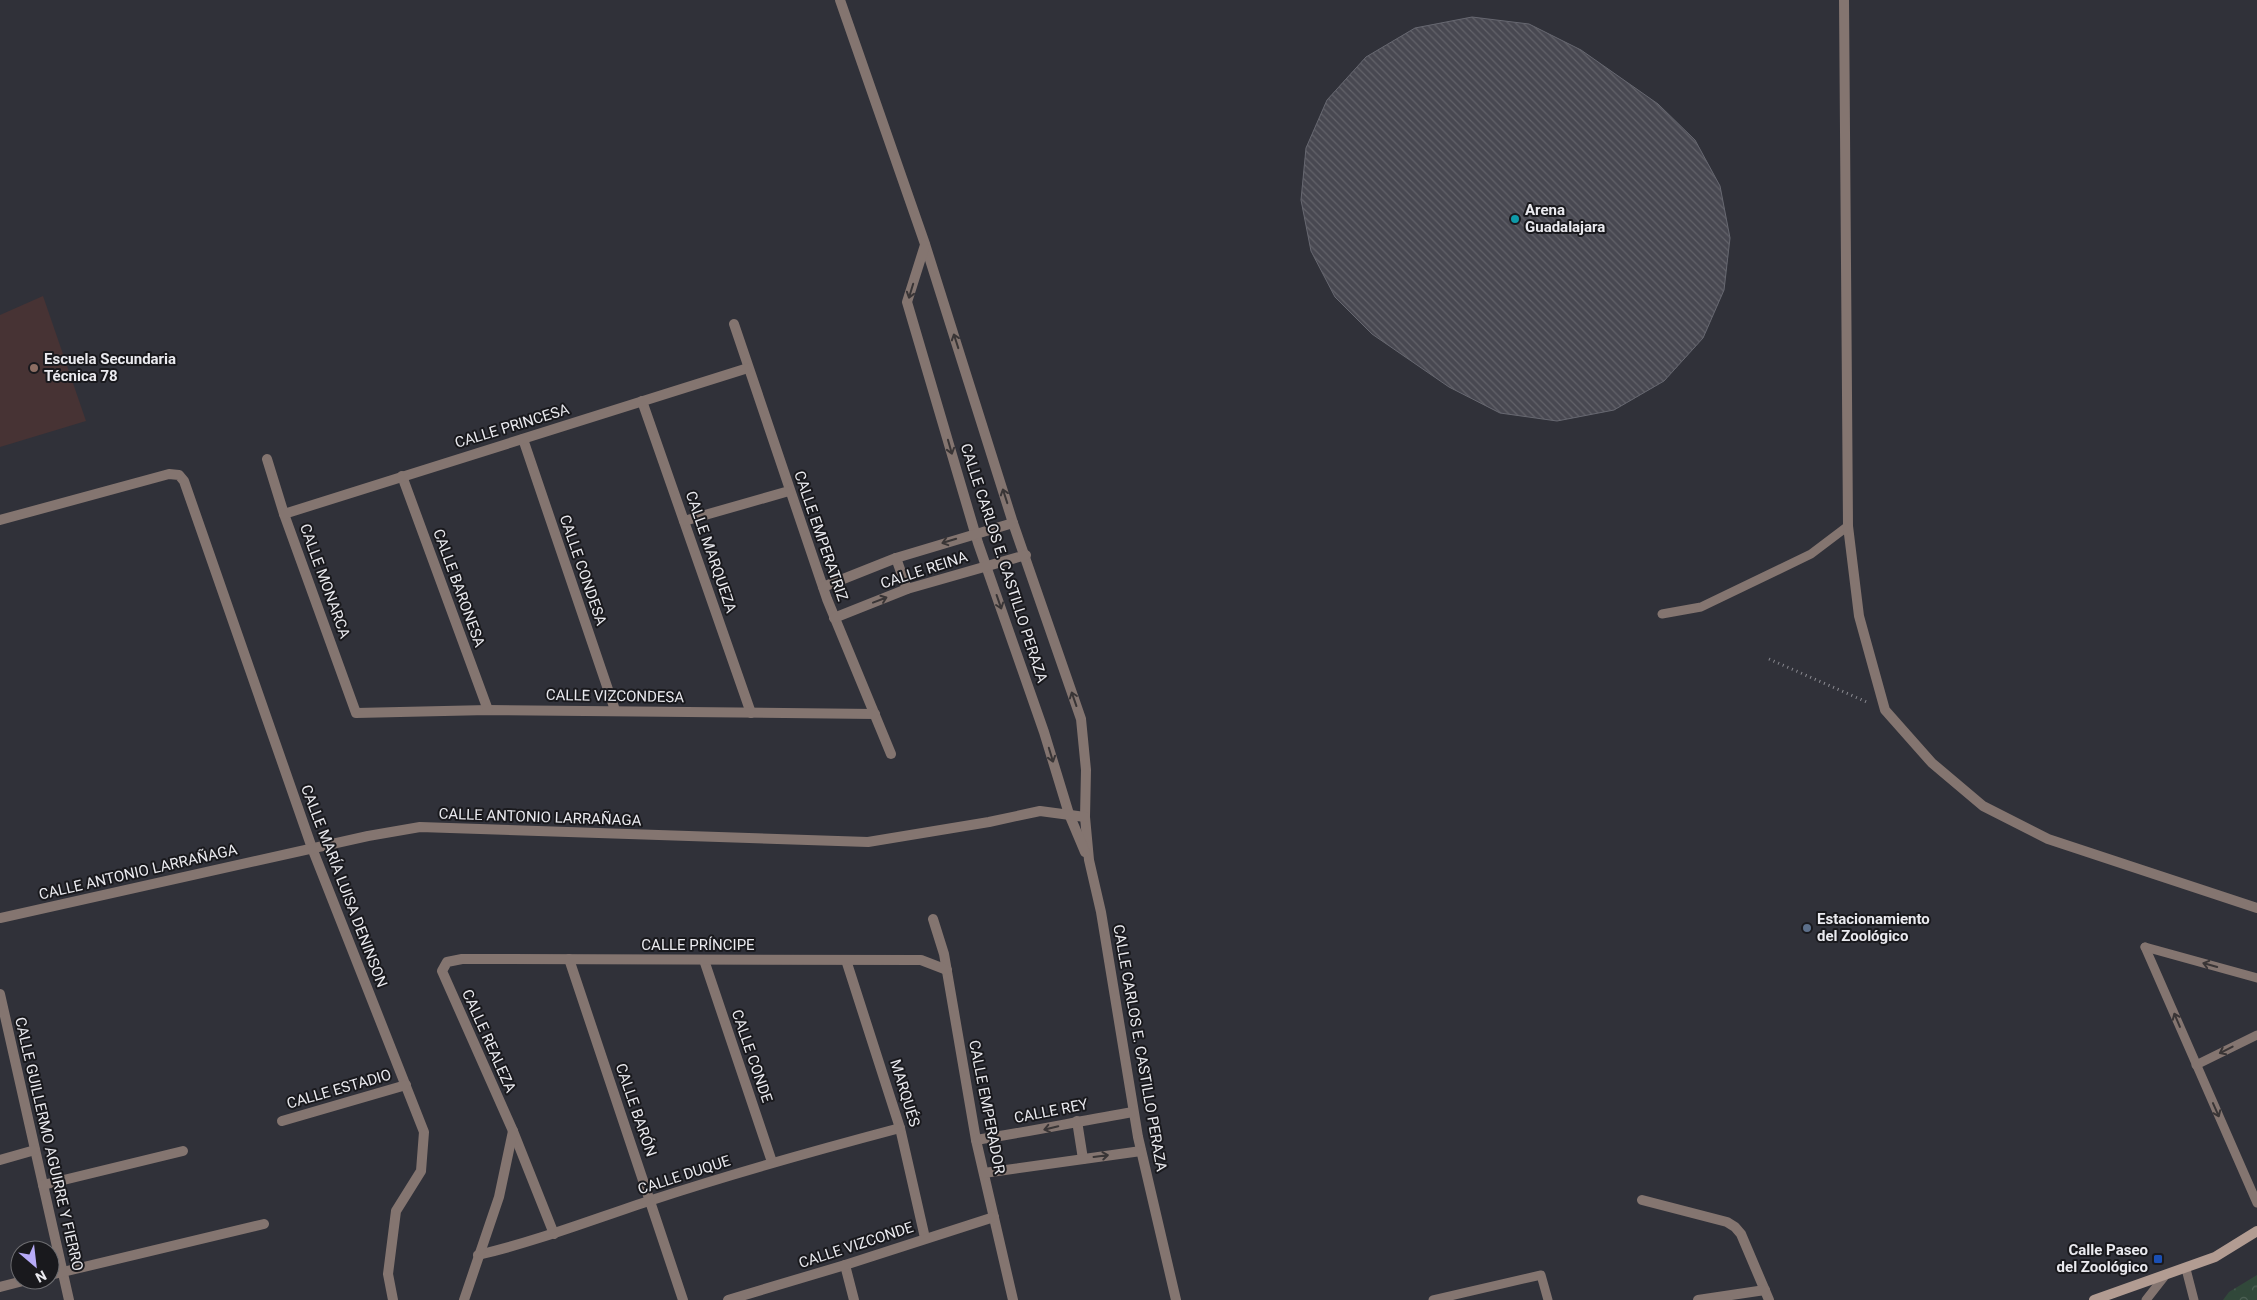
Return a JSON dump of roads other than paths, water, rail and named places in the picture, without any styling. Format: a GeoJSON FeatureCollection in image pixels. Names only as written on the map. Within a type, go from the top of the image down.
{"type":"FeatureCollection","features":[{"type":"Feature","properties":{"kind":"street","name":"CALLE CARLOS E. CASTILLO PERAZA"},"geometry":{"type":"LineString","coordinates":[[840,0],[925,244],[1013,523],[1026,555],[1081,719],[1086,770],[1086,817],[1089,860],[1101,912],[1133,1112],[1176,1300]]}},
{"type":"Feature","properties":{"kind":"street"},"geometry":{"type":"LineString","coordinates":[[1844,0],[1848,526],[1859,616],[1885,710],[1932,763],[1983,806],[2048,839],[2257,908]]}},
{"type":"Feature","properties":{"kind":"street","name":"CALLE CARLOS E. CASTILLO PERAZA"},"geometry":{"type":"LineString","coordinates":[[925,244],[907,302],[975,533],[1044,732],[1070,814],[1089,860]]}},
{"type":"Feature","properties":{"kind":"street","name":"CALLE EMPERATRIZ"},"geometry":{"type":"LineString","coordinates":[[734,324],[823,588],[891,754]]}},
{"type":"Feature","properties":{"kind":"street","name":"CALLE PRINCESA"},"geometry":{"type":"LineString","coordinates":[[284,514],[748,368]]}},
{"type":"Feature","properties":{"kind":"street","name":"CALLE MARQUEZA"},"geometry":{"type":"LineString","coordinates":[[642,401],[751,712]]}},
{"type":"Feature","properties":{"kind":"street","name":"CALLE CONDESA"},"geometry":{"type":"LineString","coordinates":[[523,438],[616,710]]}},
{"type":"Feature","properties":{"kind":"street","name":"CALLE MONARCA"},"geometry":{"type":"LineString","coordinates":[[267,459],[284,514],[356,713]]}},
{"type":"Feature","properties":{"kind":"street","name":"CALLE MARÍA LUISA DENINSON"},"geometry":{"type":"LineString","coordinates":[[0,520],[169,474],[179,475],[184,481],[312,848],[424,1132],[421,1172],[396,1211],[388,1274],[393,1300]]}},
{"type":"Feature","properties":{"kind":"street","name":"CALLE BARONESA"},"geometry":{"type":"LineString","coordinates":[[402,476],[488,710]]}},
{"type":"Feature","properties":{"kind":"street"},"geometry":{"type":"LineString","coordinates":[[684,521],[789,491]]}},
{"type":"Feature","properties":{"kind":"street","name":"CALLE REINA"},"geometry":{"type":"LineString","coordinates":[[823,588],[896,558],[1013,523]]}},
{"type":"Feature","properties":{"kind":"street","name":"CALLE REINA"},"geometry":{"type":"LineString","coordinates":[[834,618],[907,589],[1026,555]]}},
{"type":"Feature","properties":{"kind":"street"},"geometry":{"type":"LineString","coordinates":[[896,558],[907,589]]}},
{"type":"Feature","properties":{"kind":"street","name":"CALLE VIZCONDESA"},"geometry":{"type":"LineString","coordinates":[[356,713],[616,710],[875,714]]}},
{"type":"Feature","properties":{"kind":"street","name":"CALLE ANTONIO LARRAÑAGA"},"geometry":{"type":"LineString","coordinates":[[0,918],[312,848],[420,827],[868,842],[988,822],[1040,811],[1086,817]]}},
{"type":"Feature","properties":{"kind":"street","name":"CALLE EMPERADOR"},"geometry":{"type":"LineString","coordinates":[[934,919],[947,970],[976,1140],[1013,1300]]}},
{"type":"Feature","properties":{"kind":"street","name":"CALLE PRÍNCIPE"},"geometry":{"type":"LineString","coordinates":[[447,962],[462,959],[921,960],[947,970]]}},
{"type":"Feature","properties":{"kind":"street","name":"CALLE BARÓN"},"geometry":{"type":"LineString","coordinates":[[569,960],[683,1300]]}},
{"type":"Feature","properties":{"kind":"street","name":"CALLE CONDE"},"geometry":{"type":"LineString","coordinates":[[704,960],[772,1162]]}},
{"type":"Feature","properties":{"kind":"street","name":"MARQUÉS"},"geometry":{"type":"LineString","coordinates":[[846,960],[900,1128],[925,1238]]}},
{"type":"Feature","properties":{"kind":"street","name":"CALLE REALEZA"},"geometry":{"type":"LineString","coordinates":[[447,962],[442,970],[513,1132],[554,1234]]}},
{"type":"Feature","properties":{"kind":"street","name":"CALLE GUILLERMO AGUIRRE Y FIERRO"},"geometry":{"type":"LineString","coordinates":[[0,994],[69,1300]]}},
{"type":"Feature","properties":{"kind":"street","name":"CALLE ESTADIO"},"geometry":{"type":"LineString","coordinates":[[282,1121],[406,1085]]}},
{"type":"Feature","properties":{"kind":"street","name":"CALLE REY"},"geometry":{"type":"LineString","coordinates":[[976,1140],[1133,1112]]}},
{"type":"Feature","properties":{"kind":"street"},"geometry":{"type":"LineString","coordinates":[[1077,1121],[1083,1158]]}},
{"type":"Feature","properties":{"kind":"street","name":"CALLE DUQUE"},"geometry":{"type":"LineString","coordinates":[[478,1255],[554,1234],[651,1200],[772,1162],[900,1128]]}},
{"type":"Feature","properties":{"kind":"street"},"geometry":{"type":"LineString","coordinates":[[464,1300],[499,1197],[513,1132]]}},
{"type":"Feature","properties":{"kind":"street"},"geometry":{"type":"LineString","coordinates":[[0,1160],[35,1150]]}},
{"type":"Feature","properties":{"kind":"street"},"geometry":{"type":"LineString","coordinates":[[43,1185],[183,1150]]}},
{"type":"Feature","properties":{"kind":"street"},"geometry":{"type":"LineString","coordinates":[[984,1173],[1141,1151]]}},
{"type":"Feature","properties":{"kind":"street"},"geometry":{"type":"LineString","coordinates":[[1642,1200],[1727,1222],[1741,1234],[1767,1295],[1698,1300]]}},
{"type":"Feature","properties":{"kind":"street","name":"CALLE VIZCONDE"},"geometry":{"type":"LineString","coordinates":[[728,1300],[994,1217]]}},
{"type":"Feature","properties":{"kind":"street"},"geometry":{"type":"LineString","coordinates":[[60,1273],[264,1224]]}},
{"type":"Feature","properties":{"kind":"street"},"geometry":{"type":"LineString","coordinates":[[2094,1300],[2164,1277],[2215,1257],[2257,1231]]}},
{"type":"Feature","properties":{"kind":"street"},"geometry":{"type":"LineString","coordinates":[[845,1265],[854,1300]]}},
{"type":"Feature","properties":{"kind":"lane"},"geometry":{"type":"LineString","coordinates":[[1662,614],[1701,607],[1811,554],[1848,526]]}},
{"type":"Feature","properties":{"kind":"lane"},"geometry":{"type":"LineString","coordinates":[[2257,978],[2145,947],[2257,1202]]}},
{"type":"Feature","properties":{"kind":"lane"},"geometry":{"type":"LineString","coordinates":[[2196,1065],[2257,1035]]}},
{"type":"Feature","properties":{"kind":"lane"},"geometry":{"type":"LineString","coordinates":[[2186,1269],[2194,1300]]}},
{"type":"Feature","properties":{"kind":"lane"},"geometry":{"type":"LineString","coordinates":[[1433,1300],[1541,1275],[1548,1300]]}},
{"type":"Feature","properties":{"kind":"lane"},"geometry":{"type":"LineString","coordinates":[[2146,1300],[2164,1277]]}},
{"type":"Feature","properties":{"kind":"place","name":"Arena Guadalajara"},"geometry":{"type":"Point","coordinates":[1515,219]}},
{"type":"Feature","properties":{"kind":"place","name":"Escuela Secundaria Técnica 78"},"geometry":{"type":"Point","coordinates":[34,368]}},
{"type":"Feature","properties":{"kind":"place","name":"Estacionamiento del Zoológico"},"geometry":{"type":"Point","coordinates":[1807,928]}},
{"type":"Feature","properties":{"kind":"place","name":"Calle Paseo del Zoológico"},"geometry":{"type":"Point","coordinates":[2158,1259]}}]}
